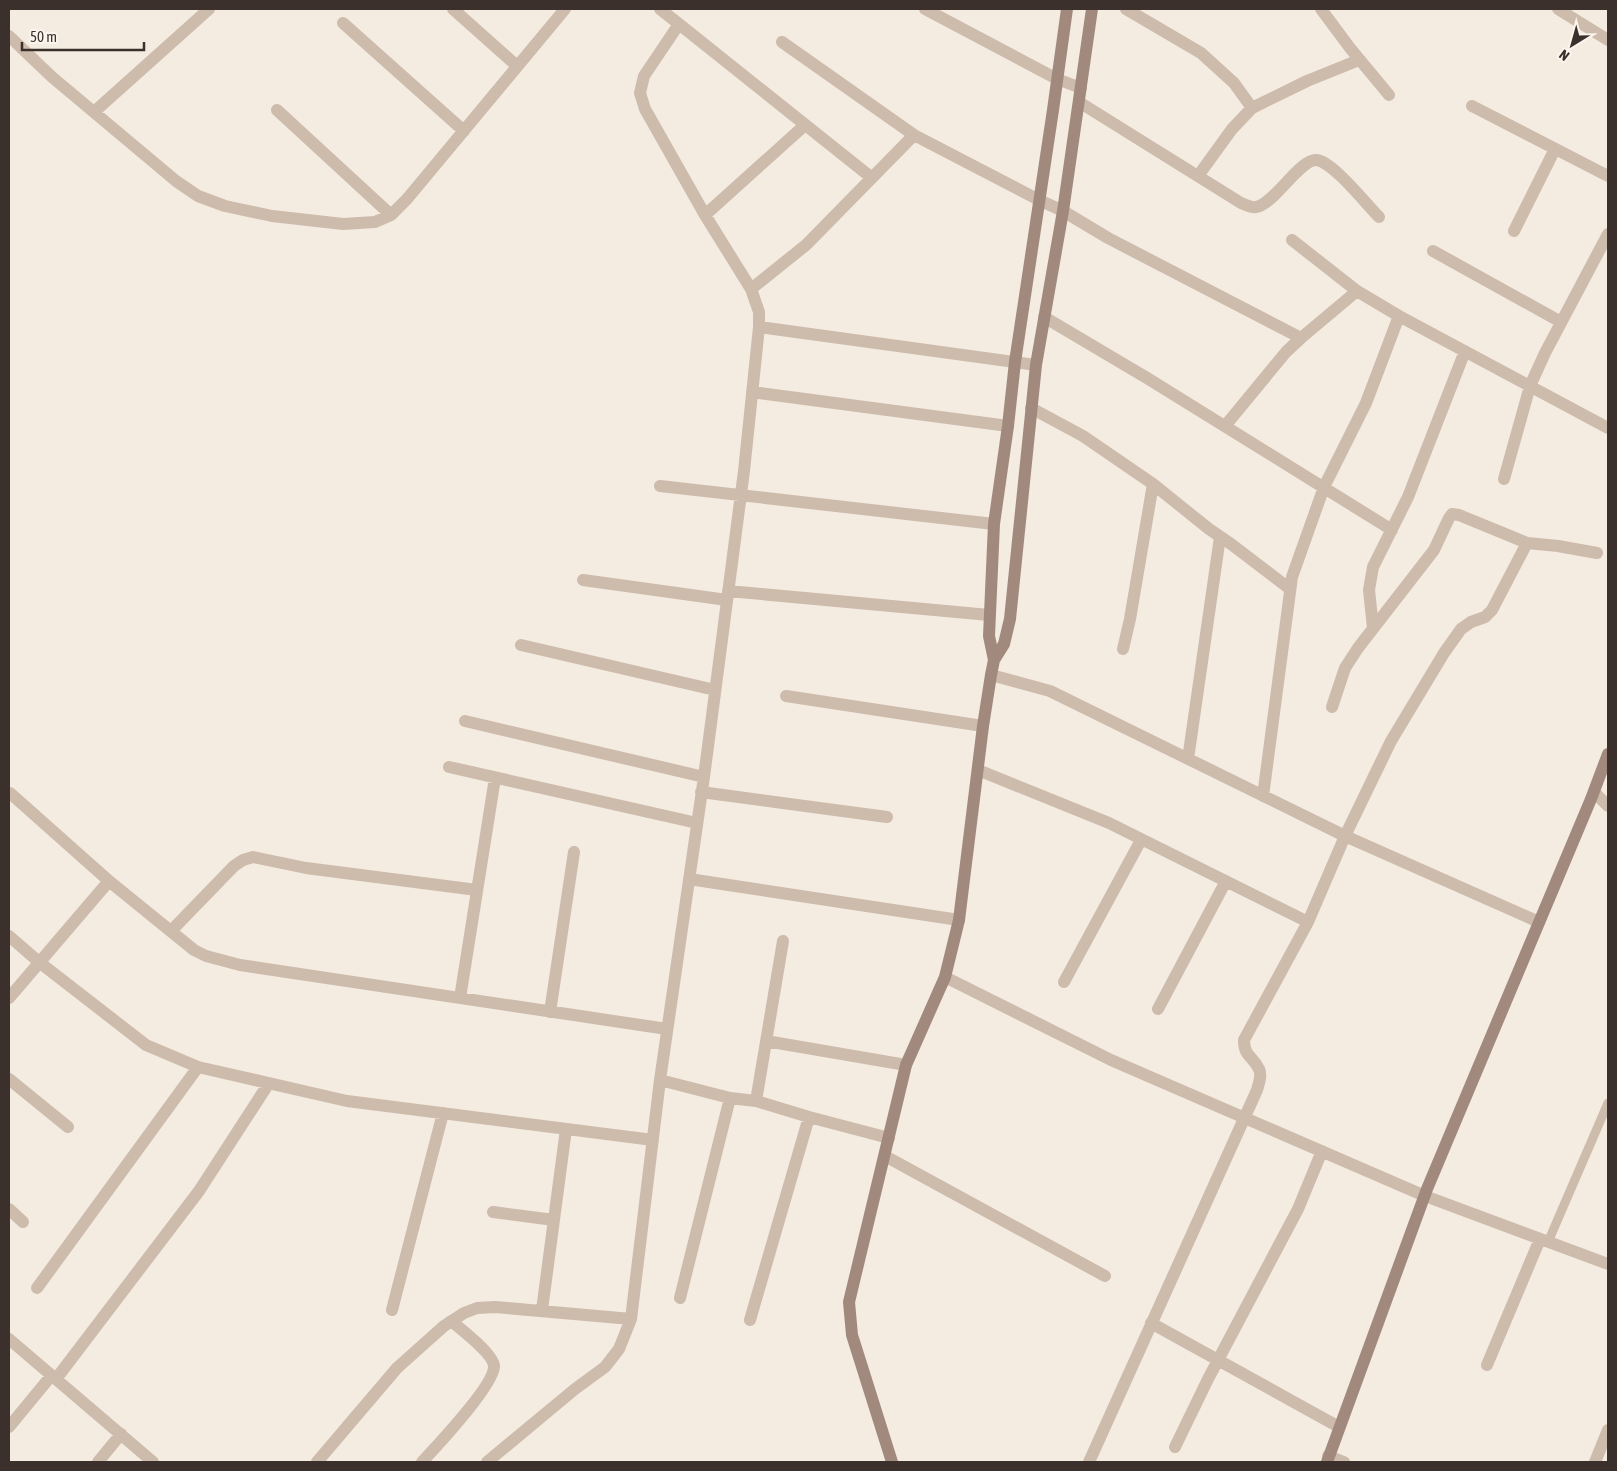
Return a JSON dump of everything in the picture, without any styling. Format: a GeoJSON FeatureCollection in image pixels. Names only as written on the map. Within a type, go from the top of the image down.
{"type":"FeatureCollection","features":[{"type":"Feature","properties":{"kind":"street"},"geometry":{"type":"LineString","coordinates":[[94,112],[209,9]]}},
{"type":"Feature","properties":{"kind":"street"},"geometry":{"type":"LineString","coordinates":[[453,9],[517,66]]}},
{"type":"Feature","properties":{"kind":"street"},"geometry":{"type":"LineString","coordinates":[[9,36],[52,77],[176,181],[198,196],[225,206],[272,216],[343,224],[375,222],[391,215],[407,199],[565,9]]}},
{"type":"Feature","properties":{"kind":"street"},"geometry":{"type":"LineString","coordinates":[[660,9],[872,178]]}},
{"type":"Feature","properties":{"kind":"street"},"geometry":{"type":"LineString","coordinates":[[925,9],[1058,79],[1081,88]]}},
{"type":"Feature","properties":{"kind":"street"},"geometry":{"type":"LineString","coordinates":[[994,660],[989,636],[994,524],[1015,362],[1067,9]]}},
{"type":"Feature","properties":{"kind":"street"},"geometry":{"type":"LineString","coordinates":[[892,1462],[852,1335],[849,1302],[906,1065],[944,977],[959,920],[991,675],[994,660],[1004,644],[1010,619],[1036,365],[1063,210],[1092,9]]}},
{"type":"Feature","properties":{"kind":"street"},"geometry":{"type":"LineString","coordinates":[[1126,9],[1201,53],[1234,82],[1252,108]]}},
{"type":"Feature","properties":{"kind":"street"},"geometry":{"type":"LineString","coordinates":[[1322,9],[1359,60],[1389,95]]}},
{"type":"Feature","properties":{"kind":"street"},"geometry":{"type":"LineString","coordinates":[[1558,9],[1608,40]]}},
{"type":"Feature","properties":{"kind":"street"},"geometry":{"type":"LineString","coordinates":[[343,23],[464,131]]}},
{"type":"Feature","properties":{"kind":"street"},"geometry":{"type":"LineString","coordinates":[[487,1462],[575,1389],[605,1367],[619,1349],[631,1319],[660,1080],[704,777],[741,496],[760,327],[759,312],[751,289],[705,215],[645,109],[640,93],[644,76],[679,24]]}},
{"type":"Feature","properties":{"kind":"street"},"geometry":{"type":"LineString","coordinates":[[782,42],[914,135],[1039,200],[1063,210],[1108,238],[1301,338]]}},
{"type":"Feature","properties":{"kind":"street"},"geometry":{"type":"LineString","coordinates":[[1198,176],[1232,129],[1252,108],[1307,81],[1359,60]]}},
{"type":"Feature","properties":{"kind":"street"},"geometry":{"type":"LineString","coordinates":[[1079,102],[1249,207],[1258,207],[1266,203],[1302,166],[1316,160],[1328,165],[1336,172],[1379,218]]}},
{"type":"Feature","properties":{"kind":"street"},"geometry":{"type":"LineString","coordinates":[[1472,106],[1608,176]]}},
{"type":"Feature","properties":{"kind":"street"},"geometry":{"type":"LineString","coordinates":[[277,110],[391,215]]}},
{"type":"Feature","properties":{"kind":"street"},"geometry":{"type":"LineString","coordinates":[[705,215],[805,125]]}},
{"type":"Feature","properties":{"kind":"street"},"geometry":{"type":"LineString","coordinates":[[751,289],[806,245],[914,135]]}},
{"type":"Feature","properties":{"kind":"street"},"geometry":{"type":"LineString","coordinates":[[1514,231],[1555,149]]}},
{"type":"Feature","properties":{"kind":"street"},"geometry":{"type":"LineString","coordinates":[[1504,479],[1530,386],[1545,353],[1608,234]]}},
{"type":"Feature","properties":{"kind":"street"},"geometry":{"type":"LineString","coordinates":[[1292,240],[1357,291],[1399,316],[1608,428]]}},
{"type":"Feature","properties":{"kind":"street"},"geometry":{"type":"LineString","coordinates":[[1433,251],[1561,322]]}},
{"type":"Feature","properties":{"kind":"street"},"geometry":{"type":"LineString","coordinates":[[1225,426],[1286,352],[1357,291]]}},
{"type":"Feature","properties":{"kind":"street"},"geometry":{"type":"LineString","coordinates":[[1263,796],[1292,577],[1324,487],[1366,404],[1399,316]]}},
{"type":"Feature","properties":{"kind":"street"},"geometry":{"type":"LineString","coordinates":[[1044,317],[1225,426],[1392,530]]}},
{"type":"Feature","properties":{"kind":"street"},"geometry":{"type":"LineString","coordinates":[[760,327],[1036,365]]}},
{"type":"Feature","properties":{"kind":"street"},"geometry":{"type":"LineString","coordinates":[[1374,628],[1369,590],[1373,567],[1408,498],[1465,351]]}},
{"type":"Feature","properties":{"kind":"street"},"geometry":{"type":"LineString","coordinates":[[752,392],[1008,426]]}},
{"type":"Feature","properties":{"kind":"street"},"geometry":{"type":"LineString","coordinates":[[1031,408],[1083,436],[1153,484],[1208,529],[1290,589]]}},
{"type":"Feature","properties":{"kind":"street"},"geometry":{"type":"LineString","coordinates":[[1123,649],[1130,619],[1153,484]]}},
{"type":"Feature","properties":{"kind":"street"},"geometry":{"type":"LineString","coordinates":[[660,486],[994,524]]}},
{"type":"Feature","properties":{"kind":"street"},"geometry":{"type":"LineString","coordinates":[[1332,706],[1345,668],[1358,648],[1434,550],[1448,518],[1452,514],[1527,543],[1597,553]]}},
{"type":"Feature","properties":{"kind":"street"},"geometry":{"type":"LineString","coordinates":[[1188,759],[1220,537]]}},
{"type":"Feature","properties":{"kind":"street"},"geometry":{"type":"LineString","coordinates":[[1089,1462],[1257,1090],[1260,1076],[1259,1069],[1244,1049],[1244,1040],[1308,922],[1345,836],[1391,741],[1444,653],[1465,625],[1485,617],[1492,610],[1527,543]]}},
{"type":"Feature","properties":{"kind":"street"},"geometry":{"type":"LineString","coordinates":[[583,580],[728,595],[990,615]]}},
{"type":"Feature","properties":{"kind":"street"},"geometry":{"type":"LineString","coordinates":[[521,645],[715,690]]}},
{"type":"Feature","properties":{"kind":"street"},"geometry":{"type":"LineString","coordinates":[[991,675],[1050,691],[1345,836],[1540,922]]}},
{"type":"Feature","properties":{"kind":"street"},"geometry":{"type":"LineString","coordinates":[[786,696],[983,726]]}},
{"type":"Feature","properties":{"kind":"street"},"geometry":{"type":"LineString","coordinates":[[465,721],[704,777]]}},
{"type":"Feature","properties":{"kind":"street"},"geometry":{"type":"LineString","coordinates":[[1344,1462],[1328,1459],[1425,1196],[1594,792],[1608,754]]}},
{"type":"Feature","properties":{"kind":"street"},"geometry":{"type":"LineString","coordinates":[[448,767],[697,823]]}},
{"type":"Feature","properties":{"kind":"street"},"geometry":{"type":"LineString","coordinates":[[978,770],[1109,823],[1308,922]]}},
{"type":"Feature","properties":{"kind":"street"},"geometry":{"type":"LineString","coordinates":[[460,998],[496,778]]}},
{"type":"Feature","properties":{"kind":"street"},"geometry":{"type":"LineString","coordinates":[[701,792],[888,817]]}},
{"type":"Feature","properties":{"kind":"street"},"geometry":{"type":"LineString","coordinates":[[1594,792],[1608,806]]}},
{"type":"Feature","properties":{"kind":"street"},"geometry":{"type":"LineString","coordinates":[[10,793],[109,881],[200,953],[240,965],[667,1029]]}},
{"type":"Feature","properties":{"kind":"street"},"geometry":{"type":"LineString","coordinates":[[1064,982],[1141,840]]}},
{"type":"Feature","properties":{"kind":"street"},"geometry":{"type":"LineString","coordinates":[[550,1012],[574,852]]}},
{"type":"Feature","properties":{"kind":"street"},"geometry":{"type":"LineString","coordinates":[[171,931],[234,866],[243,860],[254,857],[306,868],[477,890]]}},
{"type":"Feature","properties":{"kind":"street"},"geometry":{"type":"LineString","coordinates":[[689,879],[959,920]]}},
{"type":"Feature","properties":{"kind":"street"},"geometry":{"type":"LineString","coordinates":[[9,998],[109,881]]}},
{"type":"Feature","properties":{"kind":"street"},"geometry":{"type":"LineString","coordinates":[[1158,1009],[1226,882]]}},
{"type":"Feature","properties":{"kind":"street"},"geometry":{"type":"LineString","coordinates":[[9,936],[39,962],[146,1044],[198,1067],[347,1101],[653,1140]]}},
{"type":"Feature","properties":{"kind":"street"},"geometry":{"type":"LineString","coordinates":[[756,1101],[783,941]]}},
{"type":"Feature","properties":{"kind":"street"},"geometry":{"type":"LineString","coordinates":[[944,977],[1111,1060],[1244,1118],[1425,1196],[1608,1264]]}},
{"type":"Feature","properties":{"kind":"street"},"geometry":{"type":"LineString","coordinates":[[766,1041],[906,1065]]}},
{"type":"Feature","properties":{"kind":"street"},"geometry":{"type":"LineString","coordinates":[[37,1288],[198,1067]]}},
{"type":"Feature","properties":{"kind":"street"},"geometry":{"type":"LineString","coordinates":[[9,1079],[68,1127]]}},
{"type":"Feature","properties":{"kind":"street"},"geometry":{"type":"LineString","coordinates":[[660,1080],[730,1098],[756,1101],[889,1138]]}},
{"type":"Feature","properties":{"kind":"street"},"geometry":{"type":"LineString","coordinates":[[9,1427],[54,1377],[199,1191],[270,1083]]}},
{"type":"Feature","properties":{"kind":"street"},"geometry":{"type":"LineString","coordinates":[[680,1298],[730,1098]]}},
{"type":"Feature","properties":{"kind":"street"},"geometry":{"type":"LineString","coordinates":[[392,1310],[443,1113]]}},
{"type":"Feature","properties":{"kind":"street"},"geometry":{"type":"LineString","coordinates":[[750,1320],[809,1117]]}},
{"type":"Feature","properties":{"kind":"street"},"geometry":{"type":"LineString","coordinates":[[542,1310],[566,1129]]}},
{"type":"Feature","properties":{"kind":"street"},"geometry":{"type":"LineString","coordinates":[[1175,1447],[1298,1209],[1322,1151]]}},
{"type":"Feature","properties":{"kind":"street"},"geometry":{"type":"LineString","coordinates":[[885,1156],[1105,1276]]}},
{"type":"Feature","properties":{"kind":"street"},"geometry":{"type":"LineString","coordinates":[[9,1209],[23,1222]]}},
{"type":"Feature","properties":{"kind":"street"},"geometry":{"type":"LineString","coordinates":[[494,1212],[554,1220]]}},
{"type":"Feature","properties":{"kind":"street"},"geometry":{"type":"LineString","coordinates":[[1487,1365],[1544,1240]]}},
{"type":"Feature","properties":{"kind":"street"},"geometry":{"type":"LineString","coordinates":[[317,1462],[398,1368],[451,1321],[464,1313],[477,1308],[495,1306],[631,1319]]}},
{"type":"Feature","properties":{"kind":"street"},"geometry":{"type":"LineString","coordinates":[[422,1462],[466,1412],[486,1384],[494,1366],[491,1358],[451,1321]]}},
{"type":"Feature","properties":{"kind":"street"},"geometry":{"type":"LineString","coordinates":[[1151,1323],[1339,1427]]}},
{"type":"Feature","properties":{"kind":"street"},"geometry":{"type":"LineString","coordinates":[[9,1339],[153,1462]]}},
{"type":"Feature","properties":{"kind":"street"},"geometry":{"type":"LineString","coordinates":[[1595,1462],[1608,1430]]}},
{"type":"Feature","properties":{"kind":"street"},"geometry":{"type":"LineString","coordinates":[[98,1462],[121,1434]]}},
{"type":"Feature","properties":{"kind":"lane"},"geometry":{"type":"LineString","coordinates":[[1544,1240],[1608,1103]]}}]}
